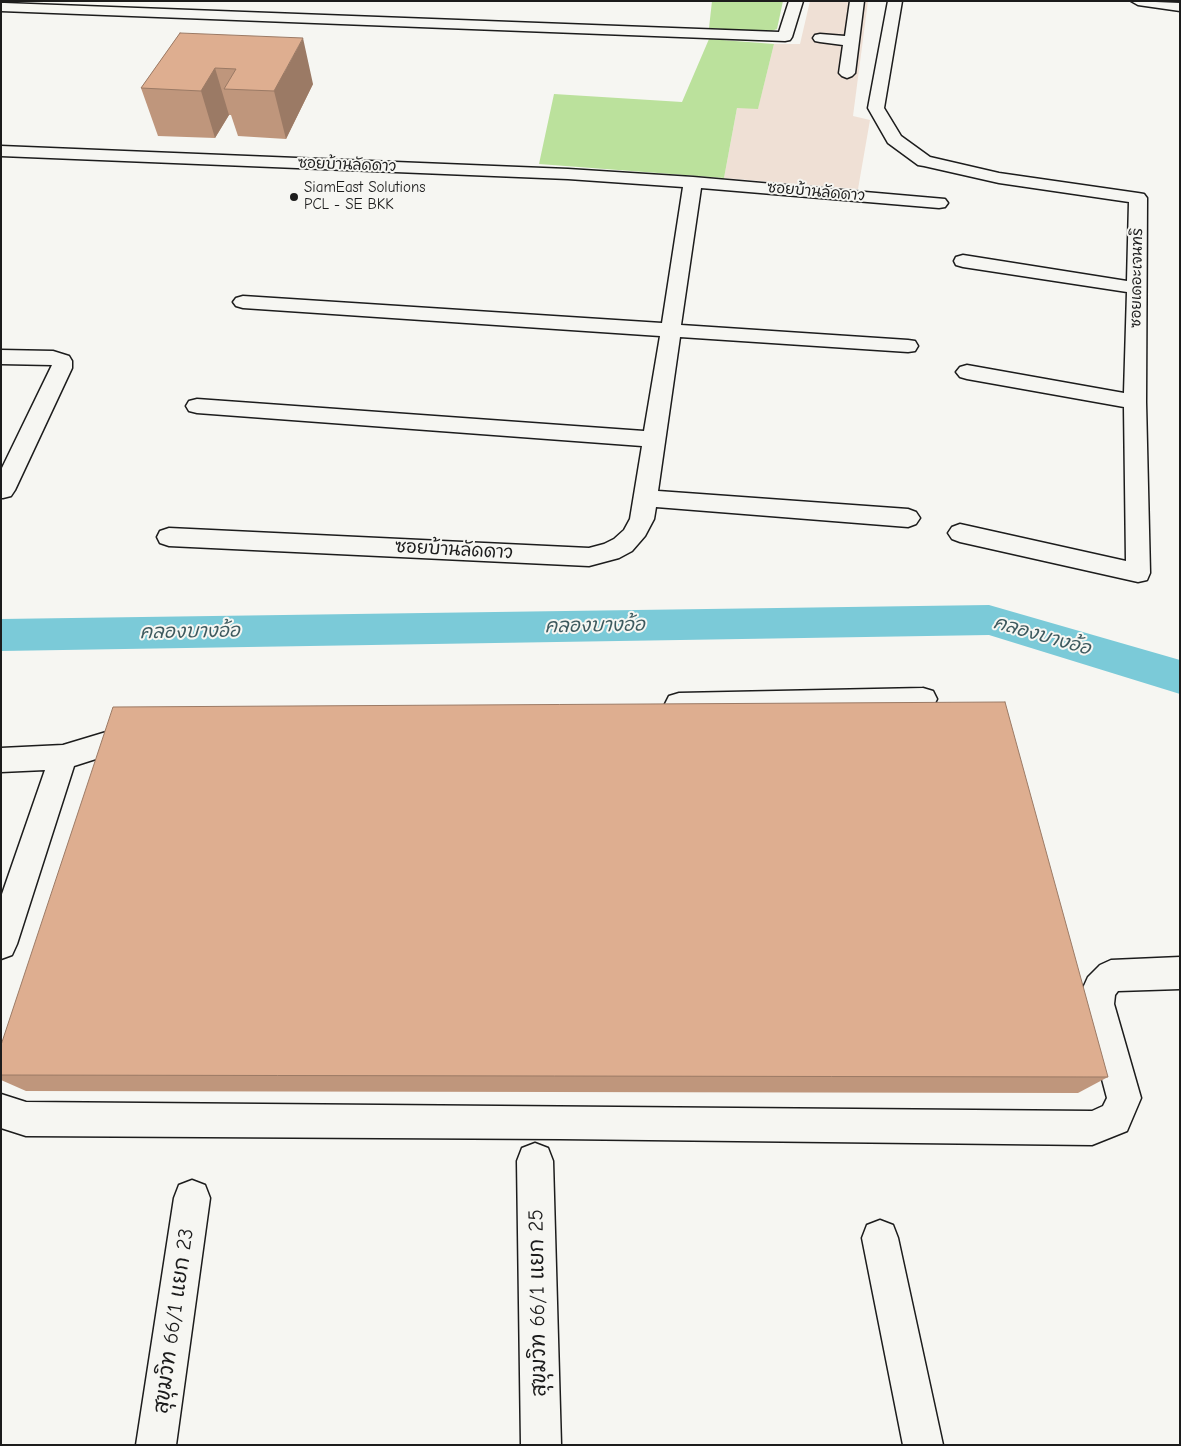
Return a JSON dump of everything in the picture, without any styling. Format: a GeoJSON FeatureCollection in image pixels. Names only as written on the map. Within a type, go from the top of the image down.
{"type":"FeatureCollection","features":[{"type":"Feature","properties":{"kind":"street"},"geometry":{"type":"LineString","coordinates":[[6,5],[784,37],[796,1]]}},
{"type":"Feature","properties":{"kind":"street"},"geometry":{"type":"LineString","coordinates":[[847,73],[857,1]]}},
{"type":"Feature","properties":{"kind":"street","name":"ซอยเดอะเจนทริ"},"geometry":{"type":"LineString","coordinates":[[894,1],[876,108],[894,139],[924,161],[999,178],[1138,198],[1135,402],[1138,573],[960,534]]}},
{"type":"Feature","properties":{"kind":"street"},"geometry":{"type":"LineString","coordinates":[[1138,1],[1180,7]]}},
{"type":"Feature","properties":{"kind":"street"},"geometry":{"type":"LineString","coordinates":[[820,38],[851,41]]}},
{"type":"Feature","properties":{"kind":"street","name":"ซอยบ้านลัดดาว"},"geometry":{"type":"LineString","coordinates":[[1,151],[558,174],[693,182],[939,203]]}},
{"type":"Feature","properties":{"kind":"street","name":"ซอยบ้านลัดดาว"},"geometry":{"type":"LineString","coordinates":[[169,537],[596,556],[610,552],[633,536],[642,519],[693,182]]}},
{"type":"Feature","properties":{"kind":"street"},"geometry":{"type":"LineString","coordinates":[[963,261],[1137,288]]}},
{"type":"Feature","properties":{"kind":"street"},"geometry":{"type":"LineString","coordinates":[[243,302],[908,346]]}},
{"type":"Feature","properties":{"kind":"street"},"geometry":{"type":"LineString","coordinates":[[1,357],[53,358],[62,361],[62,368],[3,490]]}},
{"type":"Feature","properties":{"kind":"street"},"geometry":{"type":"LineString","coordinates":[[967,372],[1135,402]]}},
{"type":"Feature","properties":{"kind":"street"},"geometry":{"type":"LineString","coordinates":[[197,406],[654,439]]}},
{"type":"Feature","properties":{"kind":"street"},"geometry":{"type":"LineString","coordinates":[[645,498],[908,518]]}},
{"type":"Feature","properties":{"kind":"street"},"geometry":{"type":"LineString","coordinates":[[655,705],[924,699]]}},
{"type":"Feature","properties":{"kind":"street"},"geometry":{"type":"LineString","coordinates":[[1,760],[63,757],[155,729]]}},
{"type":"Feature","properties":{"kind":"street"},"geometry":{"type":"LineString","coordinates":[[1,944],[63,757]]}},
{"type":"Feature","properties":{"kind":"street"},"geometry":{"type":"LineString","coordinates":[[1,1112],[26,1119],[560,1122],[1092,1128],[1115,1119],[1124,1098],[1098,1004],[1099,988],[1111,976],[1180,973]]}},
{"type":"Feature","properties":{"kind":"street","name":"สุขุมวิท 66/1 แยก 25"},"geometry":{"type":"LineString","coordinates":[[535,1161],[541,1445]]}},
{"type":"Feature","properties":{"kind":"street","name":"สุขุมวิท 66/1 แยก 23"},"geometry":{"type":"LineString","coordinates":[[156,1445],[192,1198]]}},
{"type":"Feature","properties":{"kind":"street"},"geometry":{"type":"LineString","coordinates":[[880,1238],[923,1445]]}},
{"type":"Feature","properties":{"kind":"shaded area"},"geometry":{"type":"Polygon","coordinates":[[[810,1],[868,1],[853,116],[870,120],[858,189],[724,178],[737,108],[758,108],[774,44],[800,44],[810,1]]]}},
{"type":"Feature","properties":{"kind":"green space"},"geometry":{"type":"Polygon","coordinates":[[[712,1],[783,1],[777,29],[769,32],[709,28],[712,1]]]}},
{"type":"Feature","properties":{"kind":"green space"},"geometry":{"type":"Polygon","coordinates":[[[709,39],[774,44],[758,109],[737,108],[724,178],[539,164],[554,94],[682,102],[709,39]]]}},
{"type":"Feature","properties":{"kind":"building"},"geometry":{"type":"Polygon","coordinates":[[[180,33],[303,38],[274,91],[224,89],[236,69],[215,68],[201,91],[141,88],[180,33]]]}},
{"type":"Feature","properties":{"kind":"building"},"geometry":{"type":"Polygon","coordinates":[[[1005,702],[1108,1077],[1,1075],[1,1045],[113,707],[1005,702]]]}},
{"type":"Feature","properties":{"kind":"waterway","name":"คลองบางอ้อ"},"geometry":{"type":"LineString","coordinates":[[1,635],[989,620],[1180,677]]}},
{"type":"Feature","properties":{"kind":"place","name":"SiamEast Solutions PCL - SE BKK"},"geometry":{"type":"Point","coordinates":[294,197]}}]}
